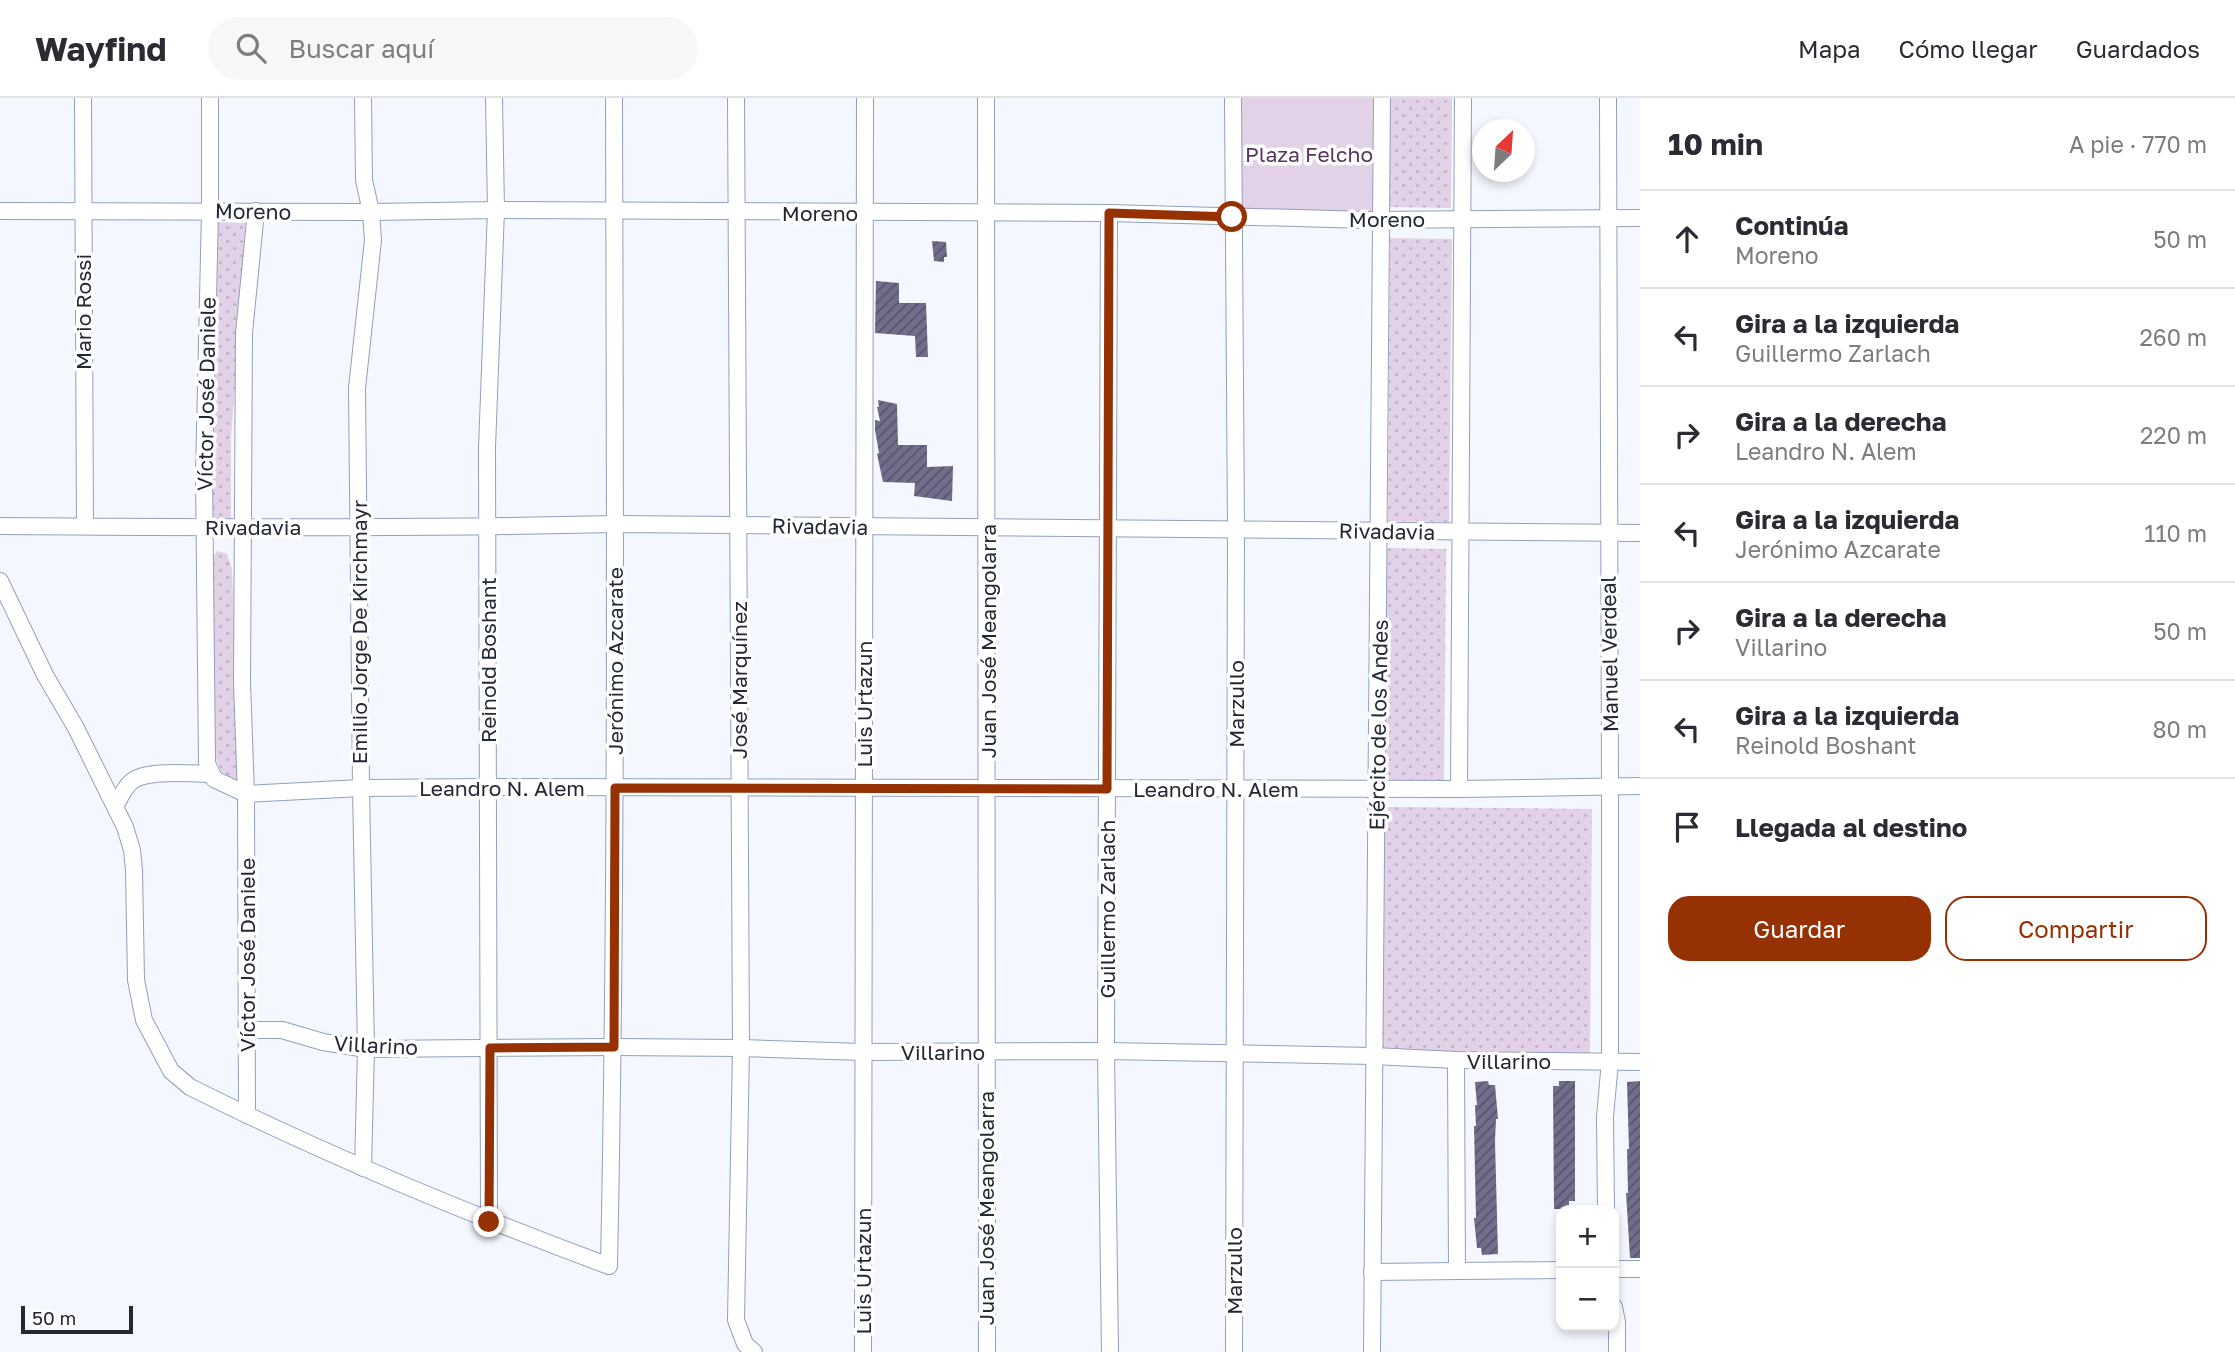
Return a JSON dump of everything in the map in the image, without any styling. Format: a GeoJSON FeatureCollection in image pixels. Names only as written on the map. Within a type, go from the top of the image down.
{"type":"FeatureCollection","features":[{"type":"Feature","properties":{"kind":"street","name":"Mario Rossi"},"geometry":{"type":"LineString","coordinates":[[83,98],[85,526]]}},
{"type":"Feature","properties":{"kind":"street","name":"Víctor José Daniele"},"geometry":{"type":"LineString","coordinates":[[210,98],[204,474],[207,762],[212,774]]}},
{"type":"Feature","properties":{"kind":"street","name":"Emilio Jorge De Kirchmayr"},"geometry":{"type":"LineString","coordinates":[[363,98],[364,180],[371,212],[373,240],[357,388],[366,1049],[363,1168]]}},
{"type":"Feature","properties":{"kind":"street","name":"Reinold Boshant"},"geometry":{"type":"LineString","coordinates":[[489,1222],[487,448],[496,210],[495,98]]}},
{"type":"Feature","properties":{"kind":"street","name":"Jerónimo Azcarate"},"geometry":{"type":"LineString","coordinates":[[489,1222],[609,1266],[614,1047],[614,98]]}},
{"type":"Feature","properties":{"kind":"street","name":"José Marquínez"},"geometry":{"type":"LineString","coordinates":[[736,98],[741,1048],[736,1320],[750,1348]]}},
{"type":"Feature","properties":{"kind":"street","name":"Luis Urtazun"},"geometry":{"type":"LineString","coordinates":[[863,1352],[865,98]]}},
{"type":"Feature","properties":{"kind":"street","name":"Juan José Meangolarra"},"geometry":{"type":"LineString","coordinates":[[986,98],[987,1352]]}},
{"type":"Feature","properties":{"kind":"street","name":"Marzullo"},"geometry":{"type":"LineString","coordinates":[[1233,98],[1236,529],[1234,1352]]}},
{"type":"Feature","properties":{"kind":"street","name":"Ejército de los Andes"},"geometry":{"type":"LineString","coordinates":[[1371,1351],[1382,98]]}},
{"type":"Feature","properties":{"kind":"street"},"geometry":{"type":"LineString","coordinates":[[1459,789],[1463,98]]}},
{"type":"Feature","properties":{"kind":"street","name":"Manuel Verdeal"},"geometry":{"type":"LineString","coordinates":[[1606,1205],[1605,1117],[1610,1061],[1608,98]]}},
{"type":"Feature","properties":{"kind":"street","name":"Moreno"},"geometry":{"type":"LineString","coordinates":[[0,211],[496,210],[1109,213],[1382,219],[1640,218]]}},
{"type":"Feature","properties":{"kind":"street","name":"Víctor José Daniele"},"geometry":{"type":"LineString","coordinates":[[247,1115],[242,528],[244,333],[256,211]]}},
{"type":"Feature","properties":{"kind":"street","name":"Guillermo Zarlach"},"geometry":{"type":"LineString","coordinates":[[1109,213],[1110,528],[1106,1051],[1110,1352]]}},
{"type":"Feature","properties":{"kind":"street","name":"Rivadavia"},"geometry":{"type":"LineString","coordinates":[[0,526],[242,528],[615,524],[1640,533]]}},
{"type":"Feature","properties":{"kind":"street"},"geometry":{"type":"LineString","coordinates":[[0,581],[45,675],[60,698],[125,827],[133,860],[135,980],[144,1020],[171,1071],[190,1087],[247,1115],[489,1222]]}},
{"type":"Feature","properties":{"kind":"street"},"geometry":{"type":"LineString","coordinates":[[116,805],[129,783],[149,774],[212,774],[214,779],[246,794]]}},
{"type":"Feature","properties":{"kind":"street","name":"Leandro N. Alem"},"geometry":{"type":"LineString","coordinates":[[246,794],[361,788],[489,787],[1459,789],[1640,786]]}},
{"type":"Feature","properties":{"kind":"street","name":"Villarino"},"geometry":{"type":"LineString","coordinates":[[247,1030],[282,1030],[323,1042],[366,1049],[614,1047],[862,1052],[1106,1051],[1640,1062]]}},
{"type":"Feature","properties":{"kind":"street"},"geometry":{"type":"LineString","coordinates":[[1456,1060],[1457,1271]]}},
{"type":"Feature","properties":{"kind":"street"},"geometry":{"type":"LineString","coordinates":[[1619,1269],[1640,1269]]}},
{"type":"Feature","properties":{"kind":"street"},"geometry":{"type":"LineString","coordinates":[[1372,1272],[1556,1270]]}},
{"type":"Feature","properties":{"kind":"street"},"geometry":{"type":"LineString","coordinates":[[1617,1331],[1617,1352]]}},
{"type":"Feature","properties":{"kind":"green space","name":"Plaza Felcho"},"geometry":{"type":"Polygon","coordinates":[[[1242,98],[1376,98],[1376,211],[1242,210],[1242,98]]]}},
{"type":"Feature","properties":{"kind":"green space"},"geometry":{"type":"Polygon","coordinates":[[[1390,98],[1452,98],[1451,208],[1389,207],[1390,98]]]}},
{"type":"Feature","properties":{"kind":"green space"},"geometry":{"type":"Polygon","coordinates":[[[216,222],[248,223],[231,437],[231,521],[209,523],[216,222]]]}},
{"type":"Feature","properties":{"kind":"green space"},"geometry":{"type":"Polygon","coordinates":[[[1390,238],[1452,239],[1449,522],[1388,521],[1390,238]]]}},
{"type":"Feature","properties":{"kind":"green space"},"geometry":{"type":"Polygon","coordinates":[[[1384,548],[1446,549],[1444,785],[1383,785],[1384,548]]]}},
{"type":"Feature","properties":{"kind":"green space"},"geometry":{"type":"Polygon","coordinates":[[[217,551],[227,554],[232,569],[241,780],[236,782],[221,771],[215,756],[210,561],[217,551]]]}},
{"type":"Feature","properties":{"kind":"green space"},"geometry":{"type":"Polygon","coordinates":[[[1383,807],[1592,809],[1590,1056],[1381,1054],[1383,807]]]}},
{"type":"Feature","properties":{"kind":"building"},"geometry":{"type":"Polygon","coordinates":[[[932,241],[946,242],[947,257],[944,257],[944,262],[934,261],[932,241]]]}},
{"type":"Feature","properties":{"kind":"building"},"geometry":{"type":"Polygon","coordinates":[[[876,281],[899,283],[899,303],[926,303],[928,357],[916,357],[915,336],[875,333],[876,281]]]}},
{"type":"Feature","properties":{"kind":"building"},"geometry":{"type":"Polygon","coordinates":[[[878,400],[897,404],[898,445],[927,445],[927,467],[953,466],[952,501],[914,496],[915,483],[883,482],[875,430],[875,420],[880,421],[878,400]]]}},
{"type":"Feature","properties":{"kind":"building"},"geometry":{"type":"Polygon","coordinates":[[[1488,1081],[1489,1085],[1495,1085],[1498,1119],[1495,1141],[1498,1254],[1482,1255],[1481,1248],[1477,1248],[1474,1218],[1474,1126],[1477,1105],[1475,1082],[1488,1081]]]}},
{"type":"Feature","properties":{"kind":"building"},"geometry":{"type":"Polygon","coordinates":[[[1559,1081],[1575,1081],[1575,1201],[1569,1201],[1569,1205],[1556,1205],[1554,1209],[1553,1086],[1559,1086],[1559,1081]]]}},
{"type":"Feature","properties":{"kind":"building"},"geometry":{"type":"Polygon","coordinates":[[[1640,1081],[1640,1258],[1630,1258],[1626,1193],[1629,1149],[1627,1082],[1640,1081]]]}},
{"type":"Feature","properties":{"kind":"route"},"geometry":{"type":"LineString","coordinates":[[489,1222],[490,1048],[614,1047],[615,788],[1107,789],[1109,213],[1232,217]]}}]}
